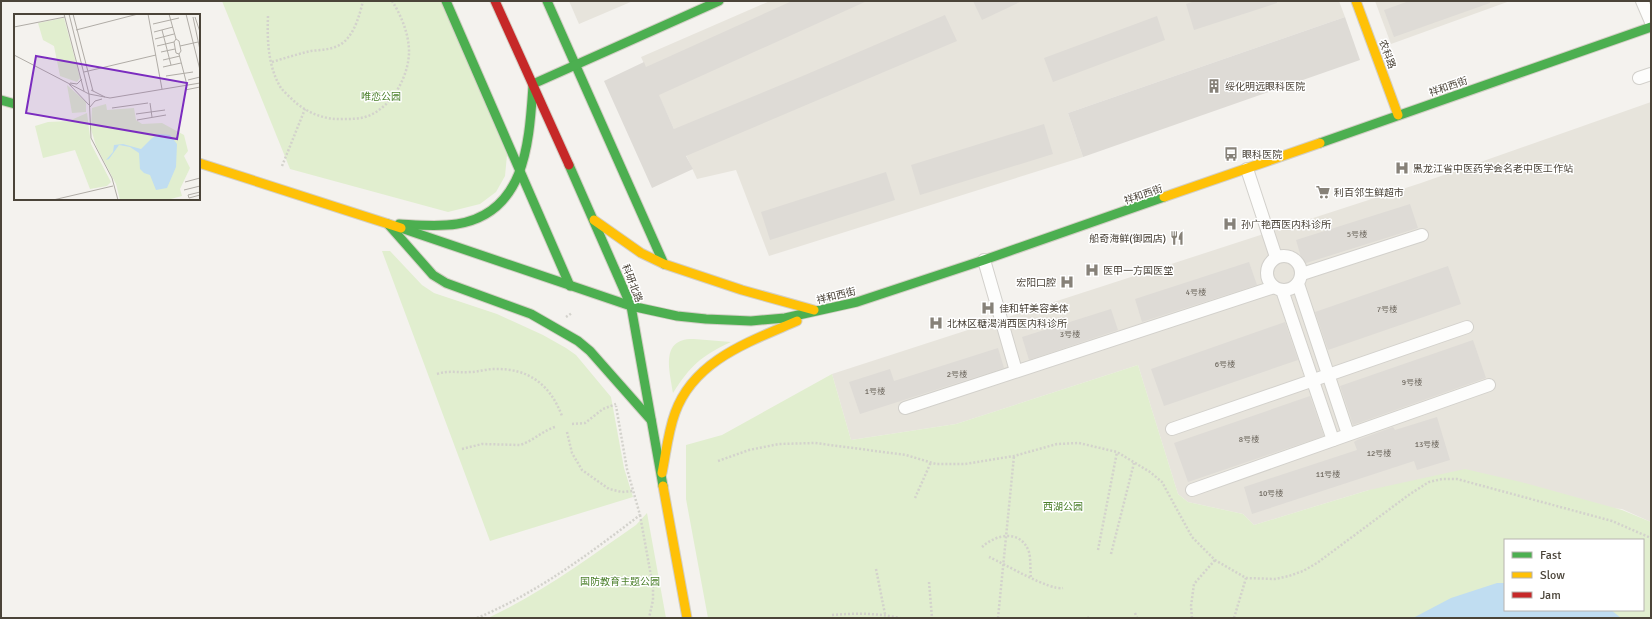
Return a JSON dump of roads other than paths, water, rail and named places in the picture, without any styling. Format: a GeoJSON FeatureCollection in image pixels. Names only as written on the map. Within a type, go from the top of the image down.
{"type":"FeatureCollection","features":[{"type":"Feature","properties":{"kind":"main road"},"geometry":{"type":"LineString","coordinates":[[446,1],[521,170],[570,286]]}},
{"type":"Feature","properties":{"kind":"main road","name":"科研北路"},"geometry":{"type":"LineString","coordinates":[[496,1],[631,306],[687,618]]}},
{"type":"Feature","properties":{"kind":"main road"},"geometry":{"type":"LineString","coordinates":[[547,1],[664,264]]}},
{"type":"Feature","properties":{"kind":"main road"},"geometry":{"type":"LineString","coordinates":[[388,224],[444,225],[464,222],[483,216],[497,207],[507,196],[521,170],[528,144],[533,84],[719,1]]}},
{"type":"Feature","properties":{"kind":"main road","name":"农科路"},"geometry":{"type":"LineString","coordinates":[[1356,1],[1398,115]]}},
{"type":"Feature","properties":{"kind":"main road","name":"祥和西街"},"geometry":{"type":"LineString","coordinates":[[200,163],[388,224],[631,306],[677,316],[706,319],[751,321],[785,318],[857,302],[908,287],[1651,27]]}},
{"type":"Feature","properties":{"kind":"main road"},"geometry":{"type":"LineString","coordinates":[[1,100],[14,104]]}},
{"type":"Feature","properties":{"kind":"main road"},"geometry":{"type":"LineString","coordinates":[[594,220],[641,253],[664,264],[742,290],[819,311]]}},
{"type":"Feature","properties":{"kind":"main road"},"geometry":{"type":"LineString","coordinates":[[388,224],[433,275],[446,283],[531,314],[578,340],[590,351],[651,420]]}},
{"type":"Feature","properties":{"kind":"main road"},"geometry":{"type":"LineString","coordinates":[[661,476],[675,412],[682,395],[697,375],[706,366],[722,356],[819,311]]}},
{"type":"Feature","properties":{"kind":"street"},"geometry":{"type":"LineString","coordinates":[[1642,1],[1651,22]]}},
{"type":"Feature","properties":{"kind":"street"},"geometry":{"type":"LineString","coordinates":[[1639,78],[1651,74]]}},
{"type":"Feature","properties":{"kind":"street"},"geometry":{"type":"LineString","coordinates":[[1247,169],[1276,257]]}},
{"type":"Feature","properties":{"kind":"street"},"geometry":{"type":"LineString","coordinates":[[905,408],[1016,371],[1278,288],[1291,289],[1300,279],[1422,235]]}},
{"type":"Feature","properties":{"kind":"street"},"geometry":{"type":"LineString","coordinates":[[1333,440],[1278,288],[1270,283],[1267,271],[1268,266],[1276,257],[1287,256],[1292,258],[1300,265],[1300,279],[1328,375],[1348,434]]}},
{"type":"Feature","properties":{"kind":"street"},"geometry":{"type":"LineString","coordinates":[[984,260],[1016,371]]}},
{"type":"Feature","properties":{"kind":"street"},"geometry":{"type":"LineString","coordinates":[[1172,429],[1467,327]]}},
{"type":"Feature","properties":{"kind":"street"},"geometry":{"type":"LineString","coordinates":[[1192,490],[1489,385]]}},
{"type":"Feature","properties":{"kind":"water"},"geometry":{"type":"Polygon","coordinates":[[[1497,583],[1504,583],[1504,611],[1612,611],[1621,618],[1413,618],[1451,598],[1497,583]]]}},
{"type":"Feature","properties":{"kind":"place","name":"绥化明远眼科医院"},"geometry":{"type":"Point","coordinates":[1214,86]}},
{"type":"Feature","properties":{"kind":"place","name":"眼科医院"},"geometry":{"type":"Point","coordinates":[1231,154]}},
{"type":"Feature","properties":{"kind":"place","name":"黑龙江省中医药学会名老中医工作站"},"geometry":{"type":"Point","coordinates":[1402,168]}},
{"type":"Feature","properties":{"kind":"place","name":"利百邻生鲜超市"},"geometry":{"type":"Point","coordinates":[1323,192]}},
{"type":"Feature","properties":{"kind":"place","name":"孙广艳西医内科诊所"},"geometry":{"type":"Point","coordinates":[1230,224]}},
{"type":"Feature","properties":{"kind":"place","name":"船奇海鲜(御园店)"},"geometry":{"type":"Point","coordinates":[1177,238]}},
{"type":"Feature","properties":{"kind":"place","name":"医甲一方国医堂"},"geometry":{"type":"Point","coordinates":[1092,270]}},
{"type":"Feature","properties":{"kind":"place","name":"宏阳口腔"},"geometry":{"type":"Point","coordinates":[1067,282]}},
{"type":"Feature","properties":{"kind":"place","name":"佳和轩美容美体"},"geometry":{"type":"Point","coordinates":[988,308]}},
{"type":"Feature","properties":{"kind":"place","name":"北林区糖渴消西医内科诊所"},"geometry":{"type":"Point","coordinates":[936,323]}},
{"type":"Feature","properties":{"kind":"park label","name":"唯恋公园"},"geometry":{"type":"Point","coordinates":[381,96]}},
{"type":"Feature","properties":{"kind":"park label","name":"西湖公园"},"geometry":{"type":"Point","coordinates":[1063,506]}},
{"type":"Feature","properties":{"kind":"park label","name":"国防教育主题公园"},"geometry":{"type":"Point","coordinates":[620,581]}}]}
